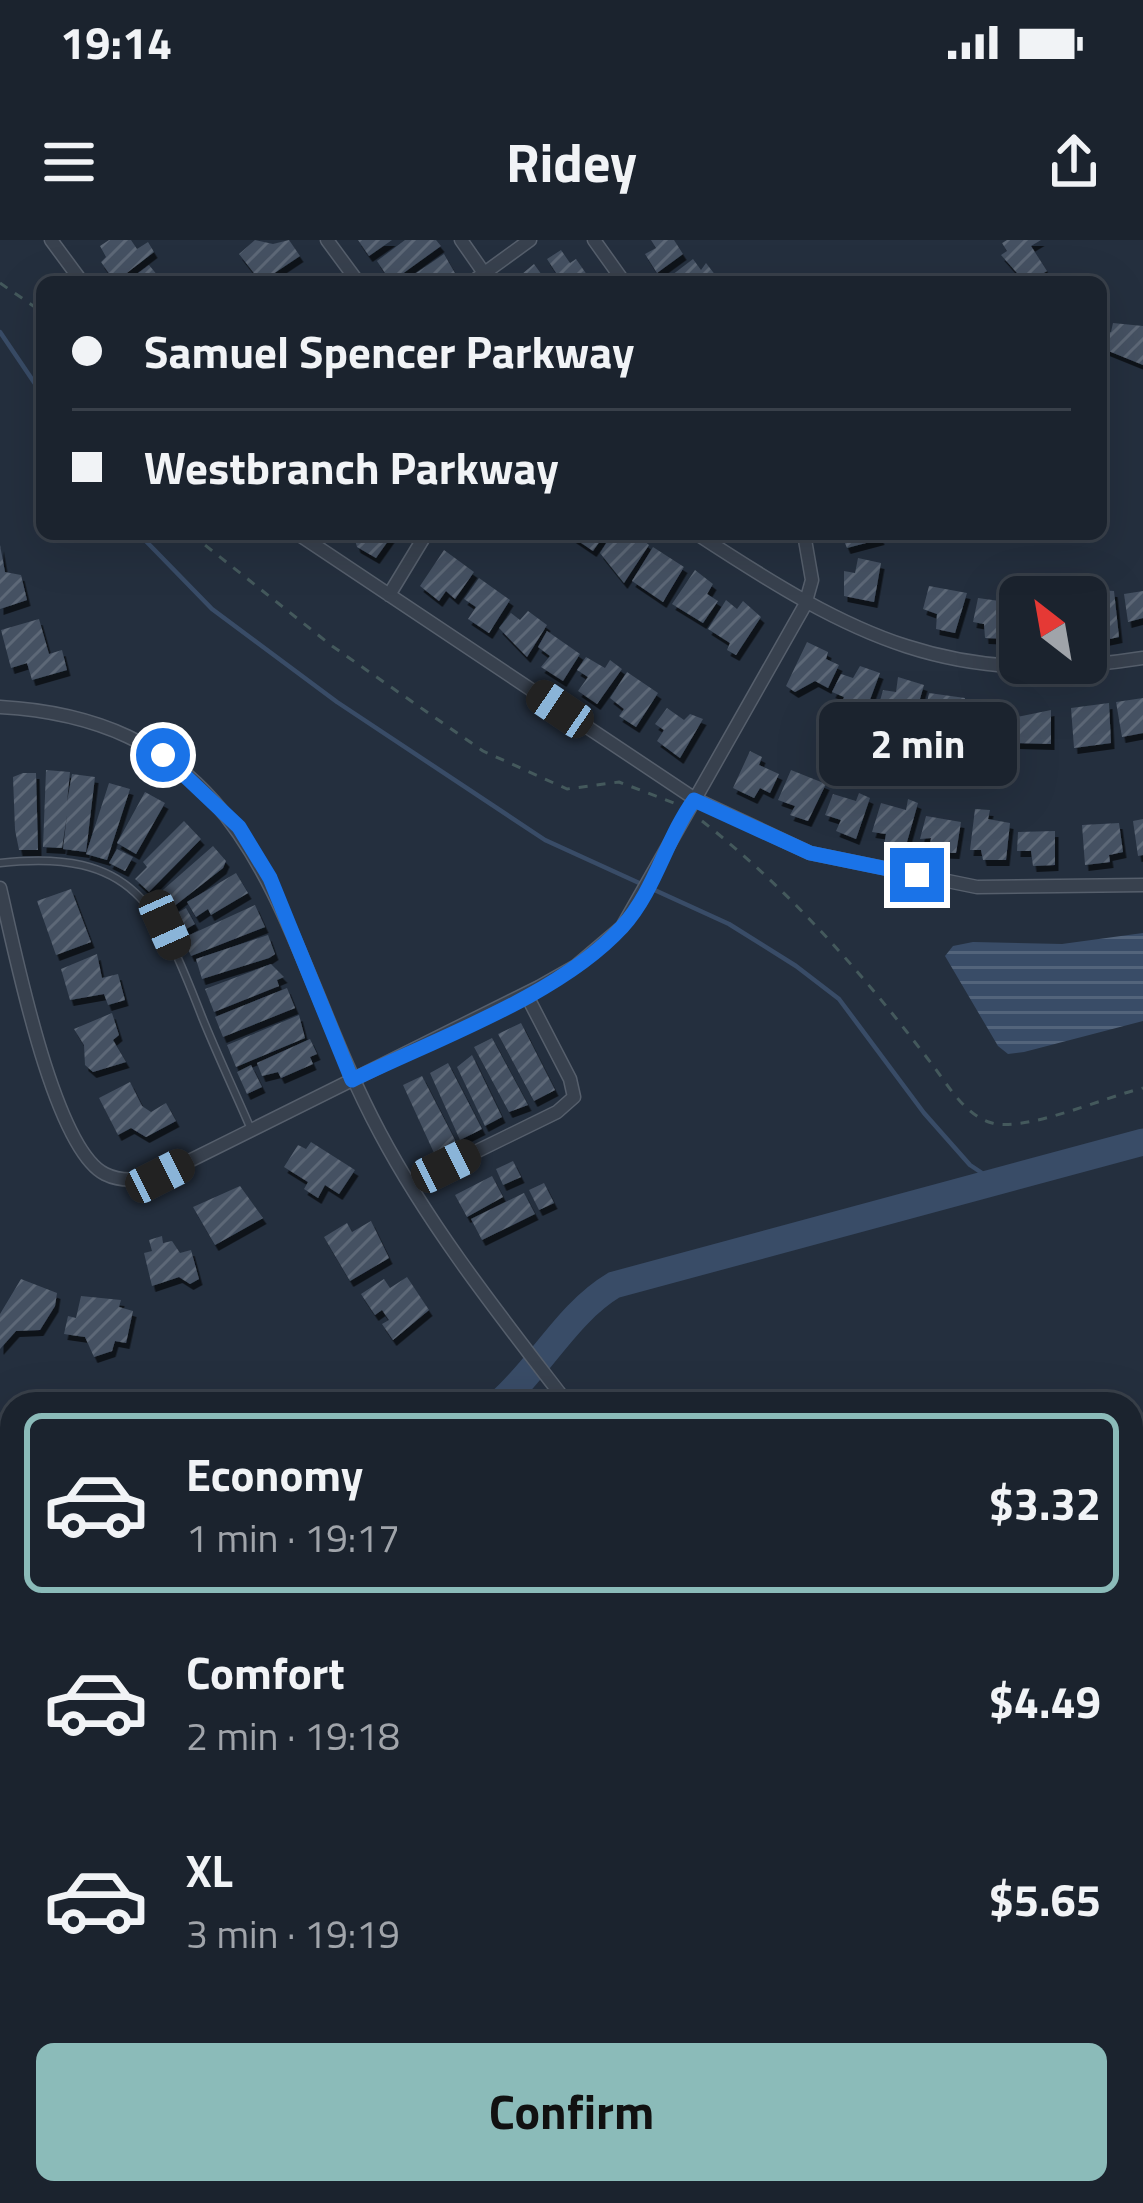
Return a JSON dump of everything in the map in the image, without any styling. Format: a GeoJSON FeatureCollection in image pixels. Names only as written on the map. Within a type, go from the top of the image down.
{"type":"FeatureCollection","features":[{"type":"Feature","properties":{"kind":"street"},"geometry":{"type":"LineString","coordinates":[[52,240],[78,276]]}},
{"type":"Feature","properties":{"kind":"street"},"geometry":{"type":"LineString","coordinates":[[327,240],[354,276]]}},
{"type":"Feature","properties":{"kind":"street"},"geometry":{"type":"LineString","coordinates":[[461,240],[477,276]]}},
{"type":"Feature","properties":{"kind":"street"},"geometry":{"type":"LineString","coordinates":[[481,276],[530,240]]}},
{"type":"Feature","properties":{"kind":"street"},"geometry":{"type":"LineString","coordinates":[[594,240],[620,276]]}},
{"type":"Feature","properties":{"kind":"street"},"geometry":{"type":"LineString","coordinates":[[307,540],[694,800],[810,853],[976,887],[1143,885]]}},
{"type":"Feature","properties":{"kind":"street"},"geometry":{"type":"LineString","coordinates":[[389,595],[422,540]]}},
{"type":"Feature","properties":{"kind":"street"},"geometry":{"type":"LineString","coordinates":[[707,540],[805,605],[865,633],[960,663],[1004,669],[1143,658]]}},
{"type":"Feature","properties":{"kind":"street"},"geometry":{"type":"LineString","coordinates":[[0,888],[28,1009],[72,1140],[87,1161],[105,1174],[131,1181],[160,1176],[526,994],[598,949],[640,903],[805,605],[812,580],[805,540]]}},
{"type":"Feature","properties":{"kind":"street"},"geometry":{"type":"LineString","coordinates":[[0,707],[41,710],[128,735],[163,755],[239,827],[270,878],[352,1080],[410,1184],[559,1392]]}},
{"type":"Feature","properties":{"kind":"street"},"geometry":{"type":"LineString","coordinates":[[410,1184],[557,1112],[574,1096],[570,1079],[526,994]]}},
{"type":"Feature","properties":{"kind":"lane"},"geometry":{"type":"LineString","coordinates":[[0,863],[65,861],[95,868],[128,885],[153,909],[177,951],[252,1130]]}},
{"type":"Feature","properties":{"kind":"path"},"geometry":{"type":"LineString","coordinates":[[0,283],[36,308]]}},
{"type":"Feature","properties":{"kind":"water"},"geometry":{"type":"Polygon","coordinates":[[[1143,933],[1143,1021],[1008,1054],[998,1046],[945,956],[953,946],[973,942],[1062,944],[1143,933]]]}},
{"type":"Feature","properties":{"kind":"building"},"geometry":{"type":"Polygon","coordinates":[[[109,240],[131,240],[137,249],[148,242],[154,252],[123,276],[111,276],[101,262],[106,257],[100,246],[109,240]]]}},
{"type":"Feature","properties":{"kind":"building"},"geometry":{"type":"Polygon","coordinates":[[[255,240],[273,244],[289,240],[300,256],[270,276],[256,276],[239,254],[255,240]]]}},
{"type":"Feature","properties":{"kind":"building"},"geometry":{"type":"Polygon","coordinates":[[[358,240],[392,240],[369,256],[358,240]]]}},
{"type":"Feature","properties":{"kind":"building"},"geometry":{"type":"Polygon","coordinates":[[[405,240],[436,240],[441,246],[399,276],[387,276],[377,261],[405,240]]]}},
{"type":"Feature","properties":{"kind":"building"},"geometry":{"type":"Polygon","coordinates":[[[651,240],[674,240],[683,254],[657,273],[645,254],[656,248],[651,240]]]}},
{"type":"Feature","properties":{"kind":"building"},"geometry":{"type":"Polygon","coordinates":[[[1041,240],[1031,246],[1047,271],[1039,276],[1014,276],[1017,273],[1001,255],[1007,251],[1002,243],[1041,240]]]}},
{"type":"Feature","properties":{"kind":"building"},"geometry":{"type":"Polygon","coordinates":[[[561,250],[570,263],[576,259],[588,276],[558,276],[547,259],[561,250]]]}},
{"type":"Feature","properties":{"kind":"building"},"geometry":{"type":"Polygon","coordinates":[[[444,254],[456,275],[455,276],[412,276],[444,254]]]}},
{"type":"Feature","properties":{"kind":"building"},"geometry":{"type":"Polygon","coordinates":[[[693,259],[701,270],[706,263],[716,276],[673,276],[693,259]]]}},
{"type":"Feature","properties":{"kind":"building"},"geometry":{"type":"Polygon","coordinates":[[[534,264],[543,276],[523,276],[534,264]]]}},
{"type":"Feature","properties":{"kind":"building"},"geometry":{"type":"Polygon","coordinates":[[[149,265],[158,276],[134,276],[149,265]]]}},
{"type":"Feature","properties":{"kind":"building"},"geometry":{"type":"Polygon","coordinates":[[[1113,323],[1143,326],[1143,365],[1107,350],[1107,331],[1111,332],[1113,323]]]}},
{"type":"Feature","properties":{"kind":"building"},"geometry":{"type":"Polygon","coordinates":[[[355,540],[389,540],[376,558],[357,547],[355,540]]]}},
{"type":"Feature","properties":{"kind":"building"},"geometry":{"type":"Polygon","coordinates":[[[577,540],[601,540],[593,551],[577,540]]]}},
{"type":"Feature","properties":{"kind":"building"},"geometry":{"type":"Polygon","coordinates":[[[608,540],[643,540],[649,545],[624,583],[600,553],[608,540]]]}},
{"type":"Feature","properties":{"kind":"building"},"geometry":{"type":"Polygon","coordinates":[[[844,540],[877,540],[847,548],[844,540]]]}},
{"type":"Feature","properties":{"kind":"building"},"geometry":{"type":"Polygon","coordinates":[[[0,545],[5,572],[21,575],[27,600],[0,609],[0,545]]]}},
{"type":"Feature","properties":{"kind":"building"},"geometry":{"type":"Polygon","coordinates":[[[653,547],[684,567],[663,602],[632,581],[653,547]]]}},
{"type":"Feature","properties":{"kind":"building"},"geometry":{"type":"Polygon","coordinates":[[[444,550],[474,572],[455,599],[446,591],[439,601],[420,586],[444,550]]]}},
{"type":"Feature","properties":{"kind":"building"},"geometry":{"type":"Polygon","coordinates":[[[858,558],[881,563],[874,602],[844,596],[844,571],[855,573],[858,558]]]}},
{"type":"Feature","properties":{"kind":"building"},"geometry":{"type":"Polygon","coordinates":[[[695,570],[713,584],[707,594],[718,601],[703,623],[672,604],[695,570]]]}},
{"type":"Feature","properties":{"kind":"building"},"geometry":{"type":"Polygon","coordinates":[[[479,578],[510,600],[489,633],[468,619],[476,607],[464,599],[479,578]]]}},
{"type":"Feature","properties":{"kind":"building"},"geometry":{"type":"Polygon","coordinates":[[[929,586],[967,593],[955,633],[936,629],[937,614],[923,609],[929,586]]]}},
{"type":"Feature","properties":{"kind":"building"},"geometry":{"type":"Polygon","coordinates":[[[1107,591],[1114,591],[1119,637],[1107,640],[1107,591]]]}},
{"type":"Feature","properties":{"kind":"building"},"geometry":{"type":"Polygon","coordinates":[[[1143,591],[1143,618],[1128,622],[1124,594],[1143,591]]]}},
{"type":"Feature","properties":{"kind":"building"},"geometry":{"type":"Polygon","coordinates":[[[978,598],[999,601],[999,639],[985,638],[984,624],[973,622],[978,598]]]}},
{"type":"Feature","properties":{"kind":"building"},"geometry":{"type":"Polygon","coordinates":[[[726,600],[737,609],[743,601],[761,617],[736,655],[727,650],[730,643],[708,629],[726,600]]]}},
{"type":"Feature","properties":{"kind":"building"},"geometry":{"type":"Polygon","coordinates":[[[528,611],[547,625],[527,657],[499,628],[511,613],[520,620],[528,611]]]}},
{"type":"Feature","properties":{"kind":"building"},"geometry":{"type":"Polygon","coordinates":[[[39,619],[49,654],[62,650],[67,670],[32,680],[27,663],[11,668],[1,630],[39,619]]]}},
{"type":"Feature","properties":{"kind":"building"},"geometry":{"type":"Polygon","coordinates":[[[547,631],[580,654],[563,681],[541,667],[550,656],[538,647],[547,631]]]}},
{"type":"Feature","properties":{"kind":"building"},"geometry":{"type":"Polygon","coordinates":[[[807,642],[828,652],[826,659],[839,665],[828,688],[815,681],[795,692],[786,686],[807,642]]]}},
{"type":"Feature","properties":{"kind":"building"},"geometry":{"type":"Polygon","coordinates":[[[586,657],[605,668],[610,660],[622,669],[597,704],[578,691],[588,677],[577,670],[586,657]]]}},
{"type":"Feature","properties":{"kind":"building"},"geometry":{"type":"Polygon","coordinates":[[[860,666],[880,673],[865,713],[841,705],[844,697],[832,692],[841,674],[853,678],[860,666]]]}},
{"type":"Feature","properties":{"kind":"building"},"geometry":{"type":"Polygon","coordinates":[[[627,672],[658,693],[636,727],[619,716],[624,709],[610,698],[627,672]]]}},
{"type":"Feature","properties":{"kind":"building"},"geometry":{"type":"Polygon","coordinates":[[[898,677],[924,685],[913,723],[876,715],[883,690],[896,692],[898,677]]]}},
{"type":"Feature","properties":{"kind":"building"},"geometry":{"type":"Polygon","coordinates":[[[929,693],[965,698],[959,734],[922,726],[929,693]]]}},
{"type":"Feature","properties":{"kind":"building"},"geometry":{"type":"Polygon","coordinates":[[[1143,698],[1143,733],[1122,737],[1116,702],[1143,698]]]}},
{"type":"Feature","properties":{"kind":"building"},"geometry":{"type":"Polygon","coordinates":[[[1109,703],[1111,743],[1074,748],[1071,708],[1109,703]]]}},
{"type":"Feature","properties":{"kind":"building"},"geometry":{"type":"Polygon","coordinates":[[[987,704],[1007,705],[1004,742],[970,734],[972,710],[986,710],[987,704]]]}},
{"type":"Feature","properties":{"kind":"building"},"geometry":{"type":"Polygon","coordinates":[[[667,708],[684,720],[690,714],[703,719],[680,758],[657,741],[664,730],[655,724],[667,708]]]}},
{"type":"Feature","properties":{"kind":"building"},"geometry":{"type":"Polygon","coordinates":[[[1051,710],[1051,744],[1016,743],[1017,717],[1051,710]]]}},
{"type":"Feature","properties":{"kind":"building"},"geometry":{"type":"Polygon","coordinates":[[[750,751],[762,757],[759,765],[779,774],[770,793],[760,788],[754,798],[733,788],[750,751]]]}},
{"type":"Feature","properties":{"kind":"building"},"geometry":{"type":"Polygon","coordinates":[[[46,770],[70,772],[67,802],[72,774],[95,777],[86,852],[63,849],[67,815],[62,848],[43,847],[46,770]]]}},
{"type":"Feature","properties":{"kind":"building"},"geometry":{"type":"Polygon","coordinates":[[[791,770],[826,784],[808,821],[790,815],[795,806],[778,800],[791,770]]]}},
{"type":"Feature","properties":{"kind":"building"},"geometry":{"type":"Polygon","coordinates":[[[36,773],[38,850],[19,850],[15,830],[13,777],[36,773]]]}},
{"type":"Feature","properties":{"kind":"building"},"geometry":{"type":"Polygon","coordinates":[[[109,783],[130,789],[107,860],[86,854],[109,783]]]}},
{"type":"Feature","properties":{"kind":"building"},"geometry":{"type":"Polygon","coordinates":[[[145,792],[165,803],[136,854],[117,843],[145,792]]]}},
{"type":"Feature","properties":{"kind":"building"},"geometry":{"type":"Polygon","coordinates":[[[859,793],[870,798],[856,839],[836,831],[841,820],[825,815],[833,794],[856,801],[859,793]]]}},
{"type":"Feature","properties":{"kind":"building"},"geometry":{"type":"Polygon","coordinates":[[[908,799],[918,803],[905,849],[884,845],[886,834],[872,832],[881,803],[906,810],[908,799]]]}},
{"type":"Feature","properties":{"kind":"building"},"geometry":{"type":"Polygon","coordinates":[[[975,809],[990,810],[988,819],[1010,823],[1006,860],[983,860],[981,850],[970,850],[975,809]]]}},
{"type":"Feature","properties":{"kind":"building"},"geometry":{"type":"Polygon","coordinates":[[[926,816],[961,822],[956,853],[929,852],[931,838],[920,839],[926,816]]]}},
{"type":"Feature","properties":{"kind":"building"},"geometry":{"type":"Polygon","coordinates":[[[1143,819],[1143,855],[1138,856],[1133,821],[1143,819]]]}},
{"type":"Feature","properties":{"kind":"building"},"geometry":{"type":"Polygon","coordinates":[[[184,821],[201,839],[149,892],[135,879],[147,867],[143,862],[184,821]]]}},
{"type":"Feature","properties":{"kind":"building"},"geometry":{"type":"Polygon","coordinates":[[[1119,823],[1123,852],[1109,855],[1110,862],[1085,865],[1082,825],[1119,823]]]}},
{"type":"Feature","properties":{"kind":"building"},"geometry":{"type":"Polygon","coordinates":[[[1055,831],[1055,865],[1033,866],[1031,851],[1017,851],[1018,832],[1055,831]]]}},
{"type":"Feature","properties":{"kind":"building"},"geometry":{"type":"Polygon","coordinates":[[[213,846],[226,861],[223,868],[168,911],[156,896],[213,846]]]}},
{"type":"Feature","properties":{"kind":"building"},"geometry":{"type":"Polygon","coordinates":[[[117,849],[133,857],[125,871],[109,863],[117,849]]]}},
{"type":"Feature","properties":{"kind":"building"},"geometry":{"type":"Polygon","coordinates":[[[236,873],[248,893],[211,915],[208,909],[196,917],[187,902],[236,873]]]}},
{"type":"Feature","properties":{"kind":"building"},"geometry":{"type":"Polygon","coordinates":[[[71,889],[91,942],[56,955],[37,901],[71,889]]]}},
{"type":"Feature","properties":{"kind":"building"},"geometry":{"type":"Polygon","coordinates":[[[255,905],[265,927],[191,956],[183,938],[255,905]]]}},
{"type":"Feature","properties":{"kind":"building"},"geometry":{"type":"Polygon","coordinates":[[[186,908],[195,924],[181,932],[172,916],[186,908]]]}},
{"type":"Feature","properties":{"kind":"building"},"geometry":{"type":"Polygon","coordinates":[[[268,935],[275,954],[269,958],[202,979],[196,959],[268,935]]]}},
{"type":"Feature","properties":{"kind":"building"},"geometry":{"type":"Polygon","coordinates":[[[97,954],[102,978],[118,974],[125,1000],[108,1005],[104,994],[70,1000],[61,969],[97,954]]]}},
{"type":"Feature","properties":{"kind":"building"},"geometry":{"type":"Polygon","coordinates":[[[271,964],[284,977],[277,980],[279,986],[214,1012],[205,989],[271,964]]]}},
{"type":"Feature","properties":{"kind":"building"},"geometry":{"type":"Polygon","coordinates":[[[287,988],[295,1008],[223,1037],[215,1017],[287,988]]]}},
{"type":"Feature","properties":{"kind":"building"},"geometry":{"type":"Polygon","coordinates":[[[112,1013],[119,1035],[113,1040],[126,1062],[93,1072],[85,1065],[84,1045],[74,1029],[112,1013]]]}},
{"type":"Feature","properties":{"kind":"building"},"geometry":{"type":"Polygon","coordinates":[[[299,1015],[305,1038],[236,1067],[227,1045],[299,1015]]]}},
{"type":"Feature","properties":{"kind":"building"},"geometry":{"type":"Polygon","coordinates":[[[521,1023],[555,1090],[534,1101],[498,1034],[521,1023]]]}},
{"type":"Feature","properties":{"kind":"building"},"geometry":{"type":"Polygon","coordinates":[[[492,1038],[528,1105],[509,1112],[474,1047],[492,1038]]]}},
{"type":"Feature","properties":{"kind":"building"},"geometry":{"type":"Polygon","coordinates":[[[310,1039],[317,1054],[310,1057],[313,1064],[281,1078],[278,1072],[262,1076],[257,1063],[310,1039]]]}},
{"type":"Feature","properties":{"kind":"building"},"geometry":{"type":"Polygon","coordinates":[[[472,1055],[502,1117],[485,1126],[457,1067],[472,1055]]]}},
{"type":"Feature","properties":{"kind":"building"},"geometry":{"type":"Polygon","coordinates":[[[448,1063],[482,1129],[460,1140],[430,1073],[448,1063]]]}},
{"type":"Feature","properties":{"kind":"building"},"geometry":{"type":"Polygon","coordinates":[[[251,1065],[262,1087],[247,1094],[237,1072],[251,1065]]]}},
{"type":"Feature","properties":{"kind":"building"},"geometry":{"type":"Polygon","coordinates":[[[422,1076],[456,1142],[434,1153],[403,1085],[422,1076]]]}},
{"type":"Feature","properties":{"kind":"building"},"geometry":{"type":"Polygon","coordinates":[[[130,1082],[142,1106],[151,1112],[166,1103],[176,1121],[146,1137],[131,1128],[118,1135],[99,1098],[130,1082]]]}},
{"type":"Feature","properties":{"kind":"building"},"geometry":{"type":"Polygon","coordinates":[[[311,1142],[355,1170],[339,1194],[325,1185],[318,1198],[304,1189],[308,1182],[284,1167],[298,1145],[306,1149],[311,1142]]]}},
{"type":"Feature","properties":{"kind":"building"},"geometry":{"type":"Polygon","coordinates":[[[513,1161],[521,1177],[503,1185],[496,1169],[513,1161]]]}},
{"type":"Feature","properties":{"kind":"building"},"geometry":{"type":"Polygon","coordinates":[[[492,1176],[503,1197],[467,1217],[455,1195],[492,1176]]]}},
{"type":"Feature","properties":{"kind":"building"},"geometry":{"type":"Polygon","coordinates":[[[544,1183],[554,1203],[539,1210],[529,1190],[544,1183]]]}},
{"type":"Feature","properties":{"kind":"building"},"geometry":{"type":"Polygon","coordinates":[[[240,1186],[263,1218],[215,1245],[193,1207],[240,1186]]]}},
{"type":"Feature","properties":{"kind":"building"},"geometry":{"type":"Polygon","coordinates":[[[524,1193],[535,1214],[482,1240],[471,1219],[524,1193]]]}},
{"type":"Feature","properties":{"kind":"building"},"geometry":{"type":"Polygon","coordinates":[[[371,1221],[389,1258],[350,1281],[324,1237],[347,1223],[352,1232],[371,1221]]]}},
{"type":"Feature","properties":{"kind":"building"},"geometry":{"type":"Polygon","coordinates":[[[162,1236],[163,1243],[172,1241],[180,1253],[191,1250],[199,1279],[190,1284],[179,1277],[152,1286],[144,1253],[152,1251],[149,1240],[162,1236]]]}},
{"type":"Feature","properties":{"kind":"building"},"geometry":{"type":"Polygon","coordinates":[[[407,1277],[429,1310],[393,1340],[382,1324],[389,1320],[382,1310],[375,1315],[361,1294],[384,1279],[390,1288],[407,1277]]]}},
{"type":"Feature","properties":{"kind":"building"},"geometry":{"type":"Polygon","coordinates":[[[21,1279],[57,1293],[55,1306],[40,1330],[16,1331],[0,1349],[0,1314],[21,1279]]]}},
{"type":"Feature","properties":{"kind":"building"},"geometry":{"type":"Polygon","coordinates":[[[81,1296],[121,1300],[119,1307],[133,1311],[126,1343],[115,1341],[112,1351],[94,1357],[85,1337],[64,1334],[68,1316],[76,1318],[81,1296]]]}},
{"type":"Feature","properties":{"kind":"waterway"},"geometry":{"type":"LineString","coordinates":[[0,332],[36,385]]}},
{"type":"Feature","properties":{"kind":"waterway"},"geometry":{"type":"LineString","coordinates":[[145,540],[212,609],[337,702],[545,840],[729,924],[796,966],[839,999],[924,1113],[970,1165],[994,1181]]}},
{"type":"Feature","properties":{"kind":"waterway"},"geometry":{"type":"LineString","coordinates":[[510,1392],[582,1310],[614,1285],[1143,1142]]}},
{"type":"Feature","properties":{"kind":"route"},"geometry":{"type":"LineString","coordinates":[[163,755],[239,827],[270,878],[352,1080],[538,987],[598,949],[640,903],[694,800],[810,853],[917,875]]}}]}
